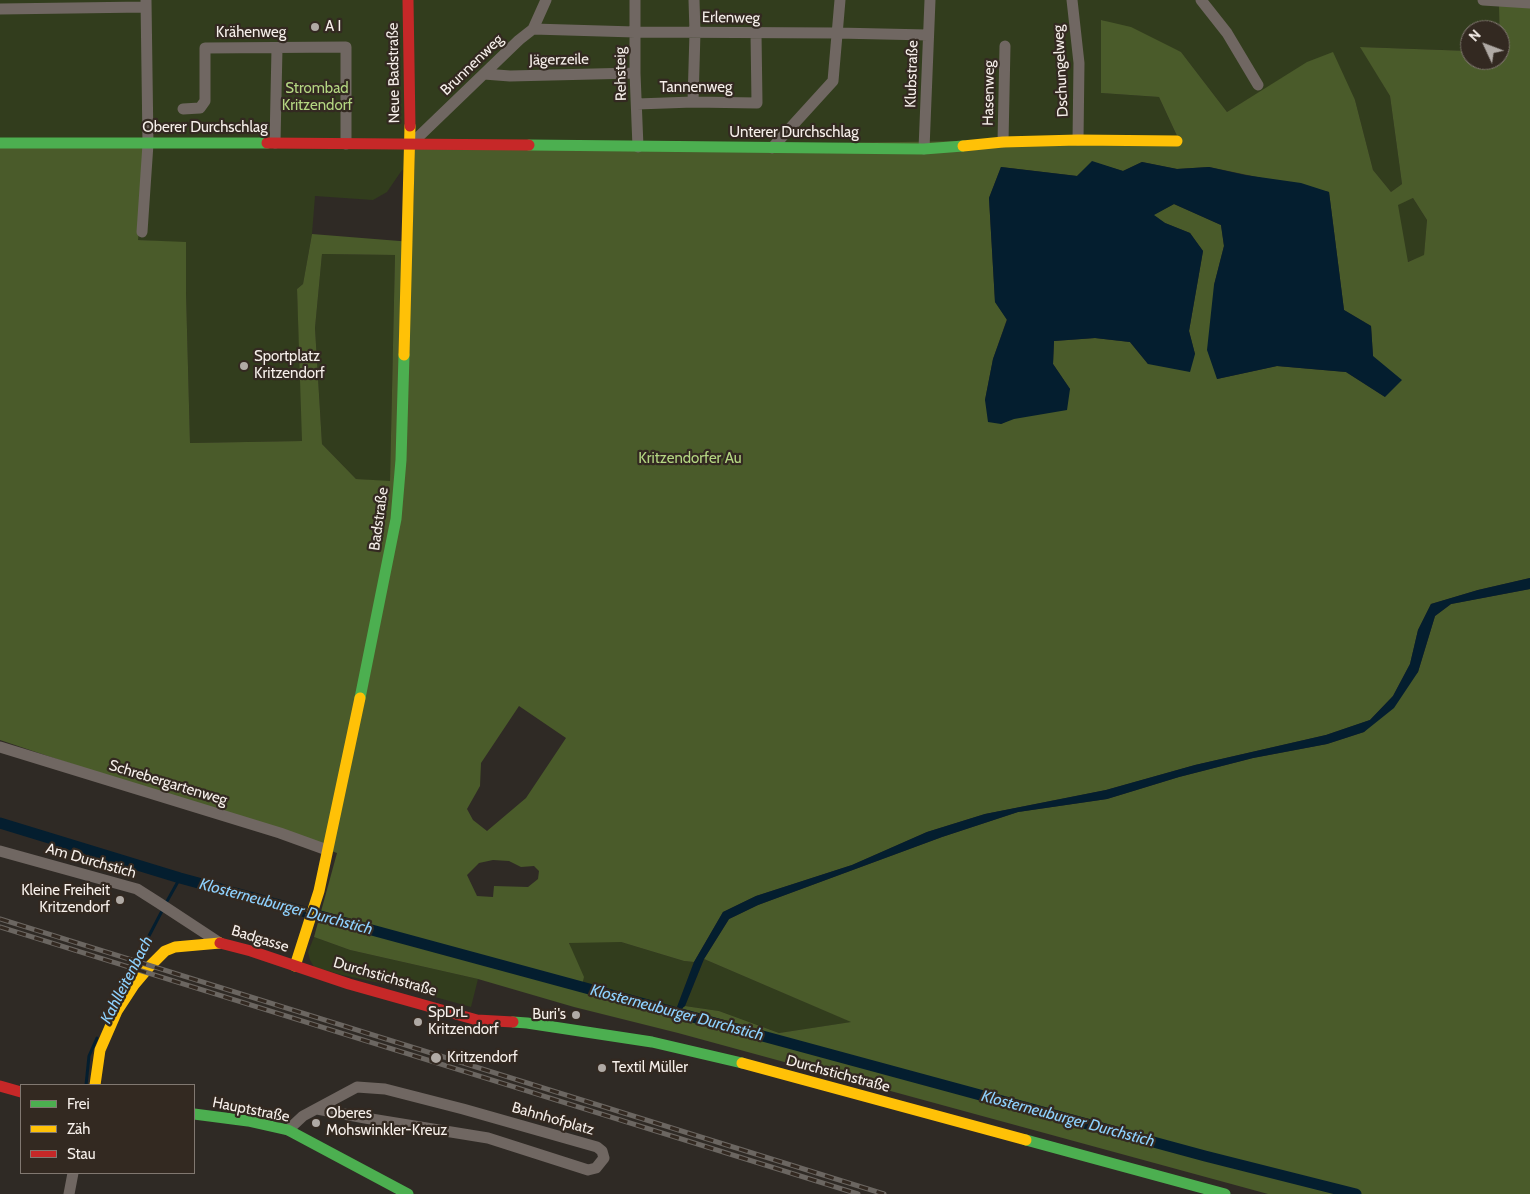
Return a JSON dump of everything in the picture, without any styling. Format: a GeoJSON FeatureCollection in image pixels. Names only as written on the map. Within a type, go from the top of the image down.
{"type":"FeatureCollection","features":[{"type":"Feature","properties":{"kind":"street","name":"Neue Badstraße"},"geometry":{"type":"LineString","coordinates":[[408,0],[410,145]]}},
{"type":"Feature","properties":{"kind":"street","name":"Brunnenweg"},"geometry":{"type":"LineString","coordinates":[[410,145],[519,40],[533,29],[546,0]]}},
{"type":"Feature","properties":{"kind":"street","name":"Rehsteig"},"geometry":{"type":"LineString","coordinates":[[635,0],[638,147]]}},
{"type":"Feature","properties":{"kind":"street"},"geometry":{"type":"LineString","coordinates":[[693,102],[694,0]]}},
{"type":"Feature","properties":{"kind":"street"},"geometry":{"type":"LineString","coordinates":[[772,148],[833,81],[840,0]]}},
{"type":"Feature","properties":{"kind":"street","name":"Klubstraße"},"geometry":{"type":"LineString","coordinates":[[924,149],[930,0]]}},
{"type":"Feature","properties":{"kind":"street","name":"Dschungelweg"},"geometry":{"type":"LineString","coordinates":[[1072,0],[1079,63],[1078,140]]}},
{"type":"Feature","properties":{"kind":"street"},"geometry":{"type":"LineString","coordinates":[[1201,0],[1227,33],[1258,85]]}},
{"type":"Feature","properties":{"kind":"street"},"geometry":{"type":"LineString","coordinates":[[1483,0],[1530,3]]}},
{"type":"Feature","properties":{"kind":"street"},"geometry":{"type":"LineString","coordinates":[[0,9],[146,4],[148,144],[142,232]]}},
{"type":"Feature","properties":{"kind":"street","name":"Erlenweg"},"geometry":{"type":"LineString","coordinates":[[533,29],[928,35]]}},
{"type":"Feature","properties":{"kind":"street","name":"Tannenweg"},"geometry":{"type":"LineString","coordinates":[[636,104],[693,102],[757,103],[756,33]]}},
{"type":"Feature","properties":{"kind":"street","name":"Hasenweg"},"geometry":{"type":"LineString","coordinates":[[1003,142],[1005,46]]}},
{"type":"Feature","properties":{"kind":"street","name":"Krähenweg"},"geometry":{"type":"LineString","coordinates":[[183,109],[200,108],[205,100],[205,48],[346,48],[346,144]]}},
{"type":"Feature","properties":{"kind":"street"},"geometry":{"type":"LineString","coordinates":[[275,143],[277,48]]}},
{"type":"Feature","properties":{"kind":"street","name":"Jägerzeile"},"geometry":{"type":"LineString","coordinates":[[484,74],[510,76],[635,73]]}},
{"type":"Feature","properties":{"kind":"street","name":"Unterer Durchschlag"},"geometry":{"type":"LineString","coordinates":[[410,145],[924,149],[1003,142],[1078,140],[1177,141]]}},
{"type":"Feature","properties":{"kind":"street","name":"Oberer Durchschlag"},"geometry":{"type":"LineString","coordinates":[[0,143],[410,145]]}},
{"type":"Feature","properties":{"kind":"street","name":"Badstraße"},"geometry":{"type":"LineString","coordinates":[[319,891],[396,519],[401,460],[410,145]]}},
{"type":"Feature","properties":{"kind":"street","name":"Schrebergartenweg"},"geometry":{"type":"LineString","coordinates":[[0,747],[280,833],[326,850]]}},
{"type":"Feature","properties":{"kind":"street","name":"Am Durchstich"},"geometry":{"type":"LineString","coordinates":[[0,851],[137,890],[220,943]]}},
{"type":"Feature","properties":{"kind":"street","name":"Badgasse"},"geometry":{"type":"LineString","coordinates":[[96,1084],[100,1050],[110,1027],[127,995],[150,966],[165,951],[175,947],[220,943],[295,966],[319,891]]}},
{"type":"Feature","properties":{"kind":"street","name":"Durchstichstraße"},"geometry":{"type":"LineString","coordinates":[[295,966],[349,984],[477,1020],[527,1023],[652,1042],[718,1056],[1225,1194]]}},
{"type":"Feature","properties":{"kind":"street"},"geometry":{"type":"LineString","coordinates":[[0,1086],[20,1092]]}},
{"type":"Feature","properties":{"kind":"street","name":"Bahnhofplatz"},"geometry":{"type":"LineString","coordinates":[[288,1130],[303,1116],[357,1087],[385,1089],[464,1109],[597,1147],[602,1151],[604,1158],[596,1168],[588,1170],[488,1138],[317,1109]]}},
{"type":"Feature","properties":{"kind":"street","name":"Hauptstraße"},"geometry":{"type":"LineString","coordinates":[[195,1114],[248,1121],[288,1130],[408,1194]]}},
{"type":"Feature","properties":{"kind":"street"},"geometry":{"type":"LineString","coordinates":[[69,1194],[73,1174]]}},
{"type":"Feature","properties":{"kind":"green space","name":"Strombad Kritzendorf"},"geometry":{"type":"Polygon","coordinates":[[[0,0],[1530,0],[1499,5],[1499,20],[1460,20],[1460,51],[1361,47],[1390,96],[1402,184],[1391,192],[1373,170],[1355,100],[1307,63],[1227,112],[1181,52],[1102,20],[1101,93],[1159,97],[1178,138],[402,170],[387,192],[373,200],[315,196],[312,234],[303,284],[297,289],[303,441],[190,443],[186,243],[138,240],[0,143],[0,0]]]}},
{"type":"Feature","properties":{"kind":"green space","name":"Kritzendorfer Au"},"geometry":{"type":"Polygon","coordinates":[[[1499,5],[1530,6],[1530,578],[1478,590],[1431,604],[1418,630],[1410,664],[1393,696],[1370,720],[1326,735],[1195,765],[1106,790],[985,814],[927,832],[852,865],[756,896],[723,912],[694,962],[684,961],[621,942],[569,943],[584,977],[582,985],[681,1009],[685,1006],[719,1011],[779,1033],[851,1022],[704,959],[729,919],[758,905],[942,837],[1018,812],[1107,799],[1179,777],[1253,758],[1327,744],[1364,732],[1418,672],[1435,616],[1451,604],[1530,589],[1530,1194],[1268,1194],[678,1033],[574,1007],[478,979],[350,950],[314,937],[337,853],[0,740],[0,143],[148,144],[138,240],[186,242],[190,443],[302,441],[297,289],[303,284],[312,234],[412,242],[415,149],[1178,138],[1159,97],[1101,93],[1101,20],[1131,27],[1181,52],[1227,112],[1307,62],[1333,52],[1355,100],[1373,170],[1391,192],[1402,184],[1390,96],[1360,47],[1460,51],[1460,70],[1510,70],[1510,20],[1499,20],[1499,5]],[[1092,162],[1077,176],[1001,167],[989,198],[995,302],[1007,319],[993,359],[985,400],[1001,424],[1070,389],[1053,364],[1054,341],[1095,338],[1130,342],[1148,364],[1195,354],[1189,331],[1203,251],[1190,233],[1165,223],[1153,215],[1174,204],[1221,225],[1224,246],[1214,285],[1217,379],[1277,366],[1346,372],[1385,397],[1373,356],[1371,326],[1344,310],[1329,192],[1209,167],[1177,169],[1142,162],[1123,171],[1092,162]],[[1413,198],[1398,205],[1408,262],[1424,255],[1427,220],[1413,198]],[[322,254],[315,328],[322,444],[356,479],[390,481],[395,255],[322,254]],[[519,706],[481,763],[480,786],[467,809],[473,820],[487,831],[526,798],[566,738],[519,706]],[[493,860],[479,863],[467,875],[477,896],[493,897],[494,886],[528,887],[538,879],[539,871],[534,866],[521,867],[509,861],[493,860]]]}},
{"type":"Feature","properties":{"kind":"green space"},"geometry":{"type":"Polygon","coordinates":[[[1413,198],[1427,220],[1424,256],[1407,262],[1397,204],[1413,198]]]}},
{"type":"Feature","properties":{"kind":"green space"},"geometry":{"type":"Polygon","coordinates":[[[322,254],[395,255],[390,482],[356,479],[322,444],[315,328],[322,254]]]}},
{"type":"Feature","properties":{"kind":"green space"},"geometry":{"type":"Polygon","coordinates":[[[314,937],[350,950],[478,979],[471,1007],[399,987],[314,967],[308,952],[314,937]]]}},
{"type":"Feature","properties":{"kind":"green space"},"geometry":{"type":"Polygon","coordinates":[[[569,942],[621,942],[684,961],[694,962],[677,1007],[581,985],[569,942]]]}},
{"type":"Feature","properties":{"kind":"green space"},"geometry":{"type":"Polygon","coordinates":[[[704,959],[852,1022],[779,1033],[719,1011],[685,1006],[704,959]]]}},
{"type":"Feature","properties":{"kind":"water"},"geometry":{"type":"Polygon","coordinates":[[[1092,161],[1123,171],[1142,162],[1177,169],[1209,167],[1245,175],[1301,183],[1329,192],[1344,310],[1371,326],[1373,356],[1402,380],[1385,397],[1346,372],[1277,366],[1217,379],[1207,350],[1214,285],[1224,246],[1221,225],[1174,204],[1154,215],[1165,223],[1190,233],[1203,251],[1189,331],[1195,354],[1190,372],[1148,364],[1130,342],[1095,338],[1054,341],[1053,364],[1070,389],[1067,410],[1014,419],[1001,424],[988,422],[985,400],[993,359],[1007,320],[995,302],[989,198],[1001,167],[1077,176],[1092,161]]]}},
{"type":"Feature","properties":{"kind":"water"},"geometry":{"type":"Polygon","coordinates":[[[1530,578],[1530,589],[1451,604],[1435,616],[1418,672],[1394,708],[1364,732],[1327,744],[1253,758],[1179,777],[1107,799],[1018,812],[942,837],[758,905],[729,919],[704,959],[685,1006],[681,1009],[677,1007],[694,962],[723,912],[756,896],[852,865],[927,832],[985,814],[1106,790],[1195,765],[1326,735],[1370,720],[1393,696],[1410,664],[1418,630],[1431,604],[1478,590],[1530,578]]]}},
{"type":"Feature","properties":{"kind":"waterway","name":"Klosterneuburger Durchstich"},"geometry":{"type":"LineString","coordinates":[[0,823],[180,878],[1205,1156],[1356,1194]]}},
{"type":"Feature","properties":{"kind":"waterway","name":"Kahlleitenbach"},"geometry":{"type":"LineString","coordinates":[[166,903],[180,878]]}},
{"type":"Feature","properties":{"kind":"waterway","name":"Kahlleitenbach"},"geometry":{"type":"LineString","coordinates":[[114,1003],[163,909]]}},
{"type":"Feature","properties":{"kind":"waterway"},"geometry":{"type":"LineString","coordinates":[[679,1013],[682,1005]]}},
{"type":"Feature","properties":{"kind":"waterway","name":"Kahlleitenbach"},"geometry":{"type":"LineString","coordinates":[[86,1084],[89,1056],[97,1038]]}},
{"type":"Feature","properties":{"kind":"railway"},"geometry":{"type":"LineString","coordinates":[[0,919],[884,1194]]}},
{"type":"Feature","properties":{"kind":"railway"},"geometry":{"type":"LineString","coordinates":[[0,927],[858,1194]]}},
{"type":"Feature","properties":{"kind":"traffic: fast"},"geometry":{"type":"LineString","coordinates":[[0,143],[267,143]]}},
{"type":"Feature","properties":{"kind":"traffic: fast"},"geometry":{"type":"LineString","coordinates":[[529,145],[924,149],[963,146]]}},
{"type":"Feature","properties":{"kind":"traffic: fast"},"geometry":{"type":"LineString","coordinates":[[360,698],[396,519],[401,460],[404,355]]}},
{"type":"Feature","properties":{"kind":"traffic: fast"},"geometry":{"type":"LineString","coordinates":[[513,1022],[652,1042],[742,1063]]}},
{"type":"Feature","properties":{"kind":"traffic: fast"},"geometry":{"type":"LineString","coordinates":[[195,1114],[248,1121],[288,1130],[408,1194]]}},
{"type":"Feature","properties":{"kind":"traffic: fast"},"geometry":{"type":"LineString","coordinates":[[1026,1140],[1225,1194]]}},
{"type":"Feature","properties":{"kind":"traffic: slow"},"geometry":{"type":"LineString","coordinates":[[404,355],[410,126]]}},
{"type":"Feature","properties":{"kind":"traffic: slow"},"geometry":{"type":"LineString","coordinates":[[963,146],[1003,142],[1078,140],[1177,141]]}},
{"type":"Feature","properties":{"kind":"traffic: slow"},"geometry":{"type":"LineString","coordinates":[[295,966],[319,891],[360,698]]}},
{"type":"Feature","properties":{"kind":"traffic: slow"},"geometry":{"type":"LineString","coordinates":[[95,1084],[100,1050],[117,1011],[134,985],[150,966],[165,951],[175,947],[220,943]]}},
{"type":"Feature","properties":{"kind":"traffic: slow"},"geometry":{"type":"LineString","coordinates":[[742,1063],[1026,1140]]}},
{"type":"Feature","properties":{"kind":"traffic: jam"},"geometry":{"type":"LineString","coordinates":[[408,0],[410,126]]}},
{"type":"Feature","properties":{"kind":"traffic: jam"},"geometry":{"type":"LineString","coordinates":[[267,143],[529,145]]}},
{"type":"Feature","properties":{"kind":"traffic: jam"},"geometry":{"type":"LineString","coordinates":[[220,943],[251,951],[349,984],[477,1020],[513,1022]]}},
{"type":"Feature","properties":{"kind":"traffic: jam"},"geometry":{"type":"LineString","coordinates":[[0,1086],[20,1092]]}},
{"type":"Feature","properties":{"kind":"place","name":"A I"},"geometry":{"type":"Point","coordinates":[315,27]}},
{"type":"Feature","properties":{"kind":"place","name":"Sportplatz Kritzendorf"},"geometry":{"type":"Point","coordinates":[244,366]}},
{"type":"Feature","properties":{"kind":"place","name":"Kleine Freiheit Kritzendorf"},"geometry":{"type":"Point","coordinates":[120,900]}},
{"type":"Feature","properties":{"kind":"place","name":"Buri's"},"geometry":{"type":"Point","coordinates":[576,1015]}},
{"type":"Feature","properties":{"kind":"place","name":"SpDrL Kritzendorf"},"geometry":{"type":"Point","coordinates":[418,1022]}},
{"type":"Feature","properties":{"kind":"place","name":"Kritzendorf"},"geometry":{"type":"Point","coordinates":[436,1058]}},
{"type":"Feature","properties":{"kind":"place","name":"Textil Müller"},"geometry":{"type":"Point","coordinates":[602,1068]}},
{"type":"Feature","properties":{"kind":"place","name":"Oberes Mohswinkler-Kreuz"},"geometry":{"type":"Point","coordinates":[316,1123]}}]}
